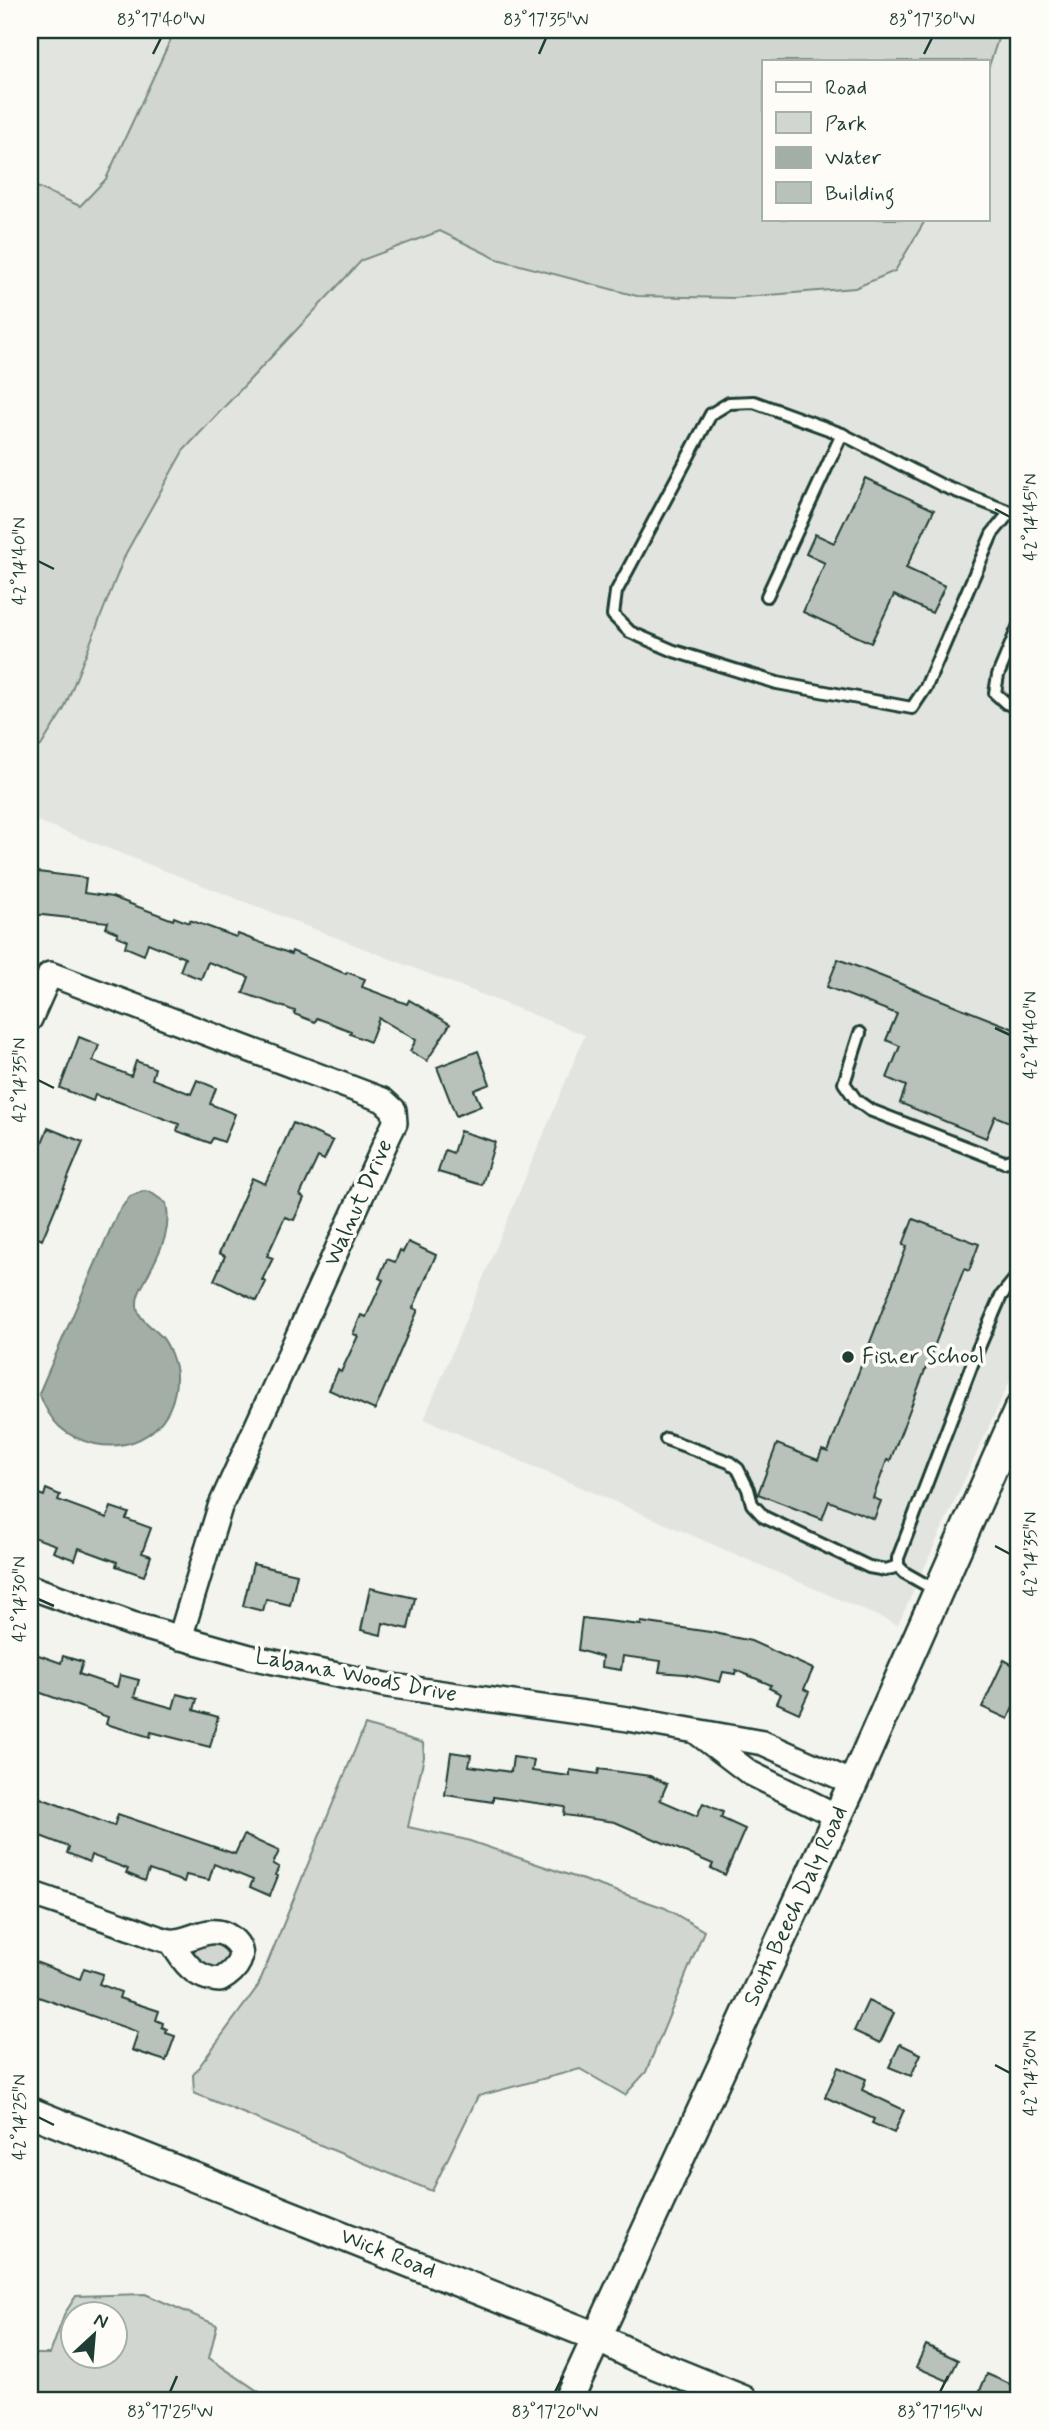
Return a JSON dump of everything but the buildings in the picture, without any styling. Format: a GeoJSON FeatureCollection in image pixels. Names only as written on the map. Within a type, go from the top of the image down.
{"type":"FeatureCollection","features":[{"type":"Feature","properties":{"kind":"street","name":"Walnut Drive"},"geometry":{"type":"LineString","coordinates":[[30,1019],[50,974],[383,1100],[394,1110],[395,1122],[220,1507],[180,1638]]}},
{"type":"Feature","properties":{"kind":"street","name":"South Beech Daly Road"},"geometry":{"type":"LineString","coordinates":[[568,2400],[853,1783],[1019,1409]]}},
{"type":"Feature","properties":{"kind":"street","name":"Labana Woods Drive"},"geometry":{"type":"LineString","coordinates":[[30,1587],[132,1624],[250,1657],[386,1685],[691,1729],[763,1743],[853,1783]]}},
{"type":"Feature","properties":{"kind":"street","name":"Labana Woods Drive"},"geometry":{"type":"LineString","coordinates":[[691,1729],[750,1773],[837,1816]]}},
{"type":"Feature","properties":{"kind":"street"},"geometry":{"type":"LineString","coordinates":[[30,1893],[171,1941]]}},
{"type":"Feature","properties":{"kind":"street","name":"Wick Road"},"geometry":{"type":"LineString","coordinates":[[30,2112],[597,2337],[637,2357],[743,2400]]}},
{"type":"Feature","properties":{"kind":"lane"},"geometry":{"type":"LineString","coordinates":[[754,402],[842,434],[943,486],[1015,513],[992,534],[926,687],[912,708],[777,683],[674,651],[630,632],[613,615],[616,592],[711,414],[729,403],[754,402]]}},
{"type":"Feature","properties":{"kind":"lane"},"geometry":{"type":"LineString","coordinates":[[767,596],[842,434]]}},
{"type":"Feature","properties":{"kind":"lane"},"geometry":{"type":"LineString","coordinates":[[1019,625],[998,675],[995,693],[1006,704],[1019,708]]}},
{"type":"Feature","properties":{"kind":"lane"},"geometry":{"type":"LineString","coordinates":[[860,1032],[844,1083],[856,1100],[870,1110],[1004,1162],[1019,1158]]}},
{"type":"Feature","properties":{"kind":"lane"},"geometry":{"type":"LineString","coordinates":[[937,1591],[905,1573],[898,1566],[898,1558],[976,1354],[1001,1296],[1019,1274]]}},
{"type":"Feature","properties":{"kind":"lane"},"geometry":{"type":"LineString","coordinates":[[666,1438],[729,1462],[738,1469],[752,1504],[764,1517],[869,1567],[886,1570],[898,1566]]}},
{"type":"Feature","properties":{"kind":"shaded area"},"geometry":{"type":"Polygon","coordinates":[[[30,30],[1019,30],[1019,1361],[898,1625],[424,1419],[585,1035],[30,818],[30,30]]]}},
{"type":"Feature","properties":{"kind":"green space"},"geometry":{"type":"Polygon","coordinates":[[[175,30],[1001,30],[990,63],[990,60],[762,60],[762,220],[925,220],[895,271],[855,288],[734,298],[637,296],[497,259],[440,231],[362,260],[183,451],[126,553],[64,709],[41,746],[30,751],[30,184],[80,206],[106,179],[175,30]]]}},
{"type":"Feature","properties":{"kind":"green space"},"geometry":{"type":"Polygon","coordinates":[[[365,1725],[423,1743],[424,1757],[408,1827],[467,1840],[665,1908],[704,1931],[646,2072],[625,2095],[580,2069],[478,2096],[432,2191],[194,2093],[193,2075],[258,1986],[365,1725]]]}},
{"type":"Feature","properties":{"kind":"green space"},"geometry":{"type":"Polygon","coordinates":[[[209,1941],[222,1946],[228,1954],[225,1962],[213,1970],[199,1962],[194,1952],[196,1947],[209,1941]]]}},
{"type":"Feature","properties":{"kind":"green space"},"geometry":{"type":"Polygon","coordinates":[[[145,2294],[217,2325],[209,2358],[271,2400],[30,2400],[30,2354],[50,2354],[60,2327],[60,2370],[130,2370],[130,2300],[73,2300],[76,2296],[145,2294]]]}},
{"type":"Feature","properties":{"kind":"water"},"geometry":{"type":"Polygon","coordinates":[[[144,1191],[166,1203],[168,1214],[166,1234],[139,1293],[137,1309],[142,1318],[161,1336],[169,1350],[176,1371],[175,1393],[162,1421],[140,1439],[111,1446],[95,1444],[75,1437],[60,1427],[48,1412],[39,1393],[117,1214],[130,1196],[144,1191]]]}},
{"type":"Feature","properties":{"kind":"place","name":"Fisher School"},"geometry":{"type":"Point","coordinates":[848,1357]}}]}
